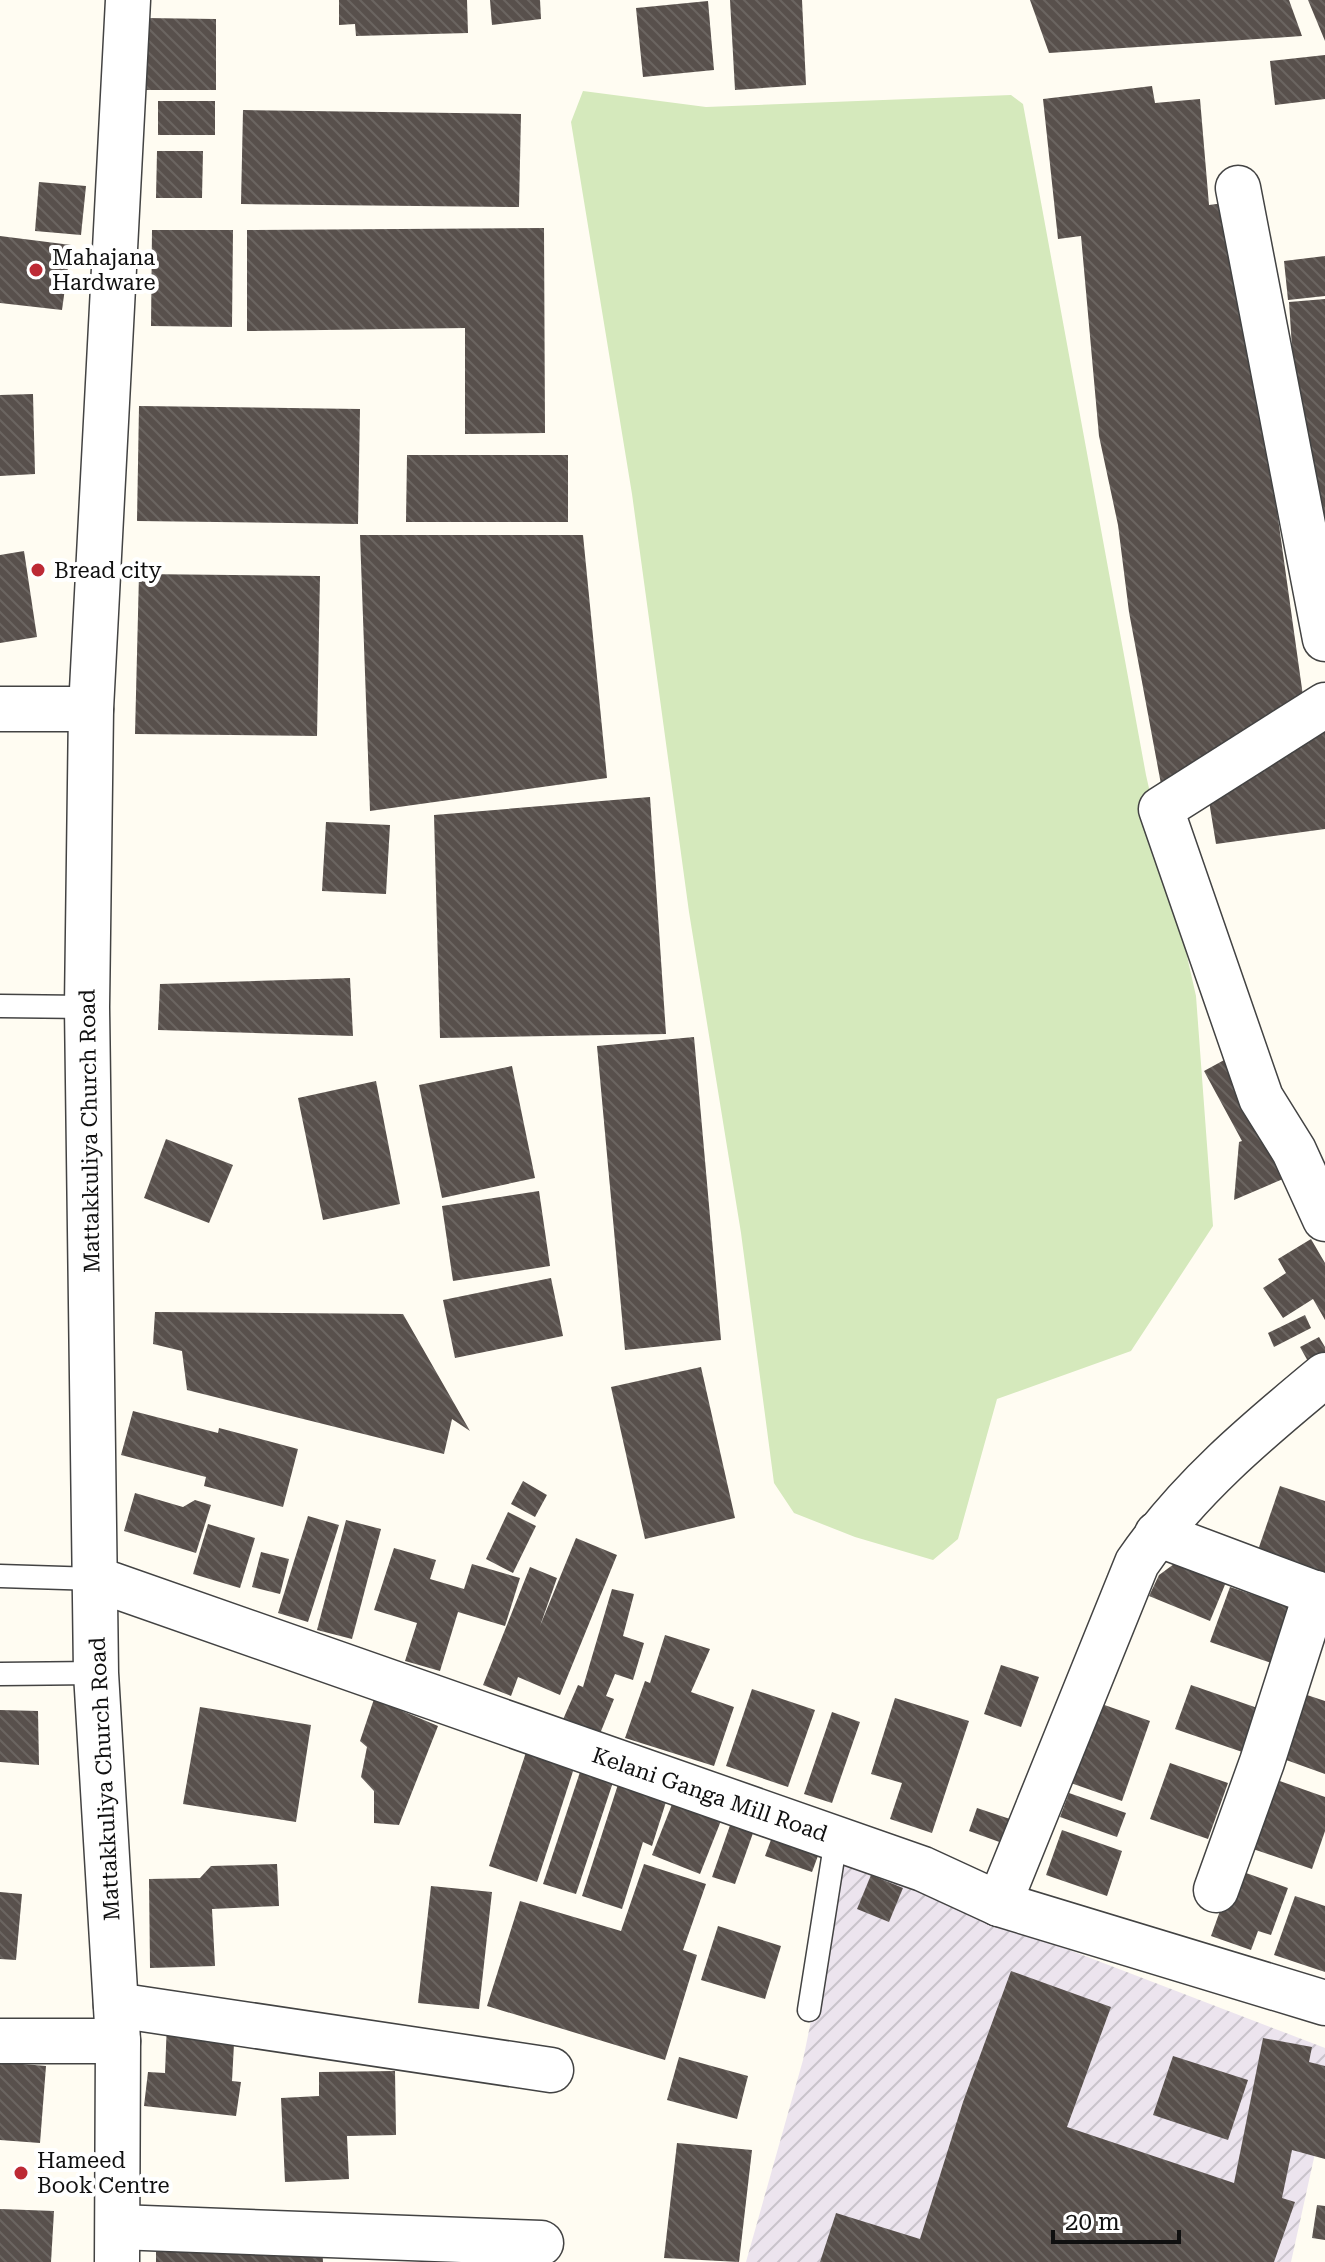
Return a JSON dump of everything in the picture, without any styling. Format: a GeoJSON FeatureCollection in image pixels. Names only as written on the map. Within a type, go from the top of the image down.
{"type":"FeatureCollection","features":[{"type":"Feature","properties":{"kind":"street","name":"Mattakkuliya Church Road"},"geometry":{"type":"LineString","coordinates":[[118,2245],[117,2023],[96,1673],[87,1007],[91,709],[128,0]]}},
{"type":"Feature","properties":{"kind":"street"},"geometry":{"type":"LineString","coordinates":[[1238,188],[1325,639]]}},
{"type":"Feature","properties":{"kind":"street"},"geometry":{"type":"LineString","coordinates":[[1325,705],[1161,809],[1261,1098],[1294,1151],[1325,1219]]}},
{"type":"Feature","properties":{"kind":"street"},"geometry":{"type":"LineString","coordinates":[[0,709],[91,709]]}},
{"type":"Feature","properties":{"kind":"street"},"geometry":{"type":"LineString","coordinates":[[999,1904],[1137,1563],[1157,1534],[1209,1475],[1325,1375]]}},
{"type":"Feature","properties":{"kind":"street"},"geometry":{"type":"LineString","coordinates":[[1157,1534],[1320,1595],[1216,1890]]}},
{"type":"Feature","properties":{"kind":"street","name":"Kelani Ganga Mill Road"},"geometry":{"type":"LineString","coordinates":[[96,1579],[923,1869],[999,1904],[1325,2003]]}},
{"type":"Feature","properties":{"kind":"street"},"geometry":{"type":"LineString","coordinates":[[0,2041],[117,2023],[551,2070]]}},
{"type":"Feature","properties":{"kind":"street"},"geometry":{"type":"LineString","coordinates":[[118,2245],[541,2243]]}},
{"type":"Feature","properties":{"kind":"lane"},"geometry":{"type":"LineString","coordinates":[[0,1006],[87,1007]]}},
{"type":"Feature","properties":{"kind":"lane"},"geometry":{"type":"LineString","coordinates":[[0,1576],[96,1579]]}},
{"type":"Feature","properties":{"kind":"lane"},"geometry":{"type":"LineString","coordinates":[[0,1674],[96,1673]]}},
{"type":"Feature","properties":{"kind":"lane"},"geometry":{"type":"LineString","coordinates":[[809,2010],[836,1839]]}},
{"type":"Feature","properties":{"kind":"shaded area"},"geometry":{"type":"Polygon","coordinates":[[[843,1863],[1325,2048],[1325,2108],[1291,2262],[746,2262],[803,2060],[843,1863]]]}},
{"type":"Feature","properties":{"kind":"green space"},"geometry":{"type":"Polygon","coordinates":[[[583,91],[706,107],[1011,95],[1023,104],[1146,775],[1196,996],[1213,1226],[1131,1351],[997,1399],[958,1539],[933,1560],[855,1537],[794,1513],[774,1483],[741,1233],[689,912],[632,494],[571,122],[583,91]]]}},
{"type":"Feature","properties":{"kind":"building"},"geometry":{"type":"Polygon","coordinates":[[[339,0],[467,0],[468,33],[356,36],[355,24],[339,25],[339,0]]]}},
{"type":"Feature","properties":{"kind":"building"},"geometry":{"type":"Polygon","coordinates":[[[490,0],[540,0],[541,19],[492,25],[490,0]]]}},
{"type":"Feature","properties":{"kind":"building"},"geometry":{"type":"Polygon","coordinates":[[[730,0],[802,0],[806,85],[735,90],[730,0]]]}},
{"type":"Feature","properties":{"kind":"building"},"geometry":{"type":"Polygon","coordinates":[[[1030,0],[1289,0],[1302,36],[1049,53],[1030,0]]]}},
{"type":"Feature","properties":{"kind":"building"},"geometry":{"type":"Polygon","coordinates":[[[1308,0],[1325,0],[1325,41],[1308,0]]]}},
{"type":"Feature","properties":{"kind":"building"},"geometry":{"type":"Polygon","coordinates":[[[708,1],[714,70],[643,77],[636,8],[708,1]]]}},
{"type":"Feature","properties":{"kind":"building"},"geometry":{"type":"Polygon","coordinates":[[[145,18],[216,19],[216,90],[144,90],[145,18]]]}},
{"type":"Feature","properties":{"kind":"building"},"geometry":{"type":"Polygon","coordinates":[[[1325,55],[1325,99],[1275,105],[1270,61],[1325,55]]]}},
{"type":"Feature","properties":{"kind":"building"},"geometry":{"type":"Polygon","coordinates":[[[1152,86],[1155,103],[1200,99],[1209,205],[1231,202],[1260,422],[1277,511],[1303,696],[1163,795],[1129,612],[1118,525],[1099,436],[1081,236],[1058,239],[1043,99],[1152,86]]]}},
{"type":"Feature","properties":{"kind":"building"},"geometry":{"type":"Polygon","coordinates":[[[158,101],[215,101],[215,135],[158,135],[158,101]]]}},
{"type":"Feature","properties":{"kind":"building"},"geometry":{"type":"Polygon","coordinates":[[[243,110],[521,114],[519,207],[241,204],[243,110]]]}},
{"type":"Feature","properties":{"kind":"building"},"geometry":{"type":"Polygon","coordinates":[[[157,151],[203,151],[202,198],[156,198],[157,151]]]}},
{"type":"Feature","properties":{"kind":"building"},"geometry":{"type":"Polygon","coordinates":[[[39,182],[86,186],[81,235],[35,231],[39,182]]]}},
{"type":"Feature","properties":{"kind":"building"},"geometry":{"type":"Polygon","coordinates":[[[544,228],[545,433],[465,434],[465,328],[247,331],[247,230],[544,228]]]}},
{"type":"Feature","properties":{"kind":"building"},"geometry":{"type":"Polygon","coordinates":[[[152,230],[233,230],[232,327],[151,326],[152,230]]]}},
{"type":"Feature","properties":{"kind":"building"},"geometry":{"type":"Polygon","coordinates":[[[0,236],[71,245],[62,310],[0,303],[0,236]]]}},
{"type":"Feature","properties":{"kind":"building"},"geometry":{"type":"Polygon","coordinates":[[[1325,256],[1325,296],[1288,300],[1284,261],[1325,256]]]}},
{"type":"Feature","properties":{"kind":"building"},"geometry":{"type":"Polygon","coordinates":[[[1325,299],[1323,550],[1293,362],[1289,302],[1325,299]]]}},
{"type":"Feature","properties":{"kind":"building"},"geometry":{"type":"Polygon","coordinates":[[[33,394],[35,474],[0,476],[0,395],[33,394]]]}},
{"type":"Feature","properties":{"kind":"building"},"geometry":{"type":"Polygon","coordinates":[[[139,406],[360,409],[358,524],[137,521],[139,406]]]}},
{"type":"Feature","properties":{"kind":"building"},"geometry":{"type":"Polygon","coordinates":[[[407,455],[568,455],[568,522],[406,522],[407,455]]]}},
{"type":"Feature","properties":{"kind":"building"},"geometry":{"type":"Polygon","coordinates":[[[360,535],[583,535],[607,778],[370,811],[360,535]]]}},
{"type":"Feature","properties":{"kind":"building"},"geometry":{"type":"Polygon","coordinates":[[[24,551],[37,637],[0,643],[0,555],[24,551]]]}},
{"type":"Feature","properties":{"kind":"building"},"geometry":{"type":"Polygon","coordinates":[[[139,574],[320,576],[317,736],[135,734],[139,574]]]}},
{"type":"Feature","properties":{"kind":"building"},"geometry":{"type":"Polygon","coordinates":[[[1325,724],[1325,829],[1216,844],[1207,789],[1325,724]]]}},
{"type":"Feature","properties":{"kind":"building"},"geometry":{"type":"Polygon","coordinates":[[[650,797],[666,1034],[440,1038],[434,815],[650,797]]]}},
{"type":"Feature","properties":{"kind":"building"},"geometry":{"type":"Polygon","coordinates":[[[326,822],[390,825],[386,894],[322,891],[326,822]]]}},
{"type":"Feature","properties":{"kind":"building"},"geometry":{"type":"Polygon","coordinates":[[[350,978],[353,1036],[158,1030],[160,984],[350,978]]]}},
{"type":"Feature","properties":{"kind":"building"},"geometry":{"type":"Polygon","coordinates":[[[694,1037],[721,1340],[625,1350],[597,1046],[694,1037]]]}},
{"type":"Feature","properties":{"kind":"building"},"geometry":{"type":"Polygon","coordinates":[[[1226,1059],[1292,1172],[1234,1200],[1239,1142],[1242,1141],[1204,1071],[1226,1059]]]}},
{"type":"Feature","properties":{"kind":"building"},"geometry":{"type":"Polygon","coordinates":[[[512,1066],[535,1178],[442,1198],[419,1085],[512,1066]]]}},
{"type":"Feature","properties":{"kind":"building"},"geometry":{"type":"Polygon","coordinates":[[[376,1081],[400,1204],[323,1220],[298,1098],[376,1081]]]}},
{"type":"Feature","properties":{"kind":"building"},"geometry":{"type":"Polygon","coordinates":[[[166,1139],[233,1165],[209,1223],[144,1198],[166,1139]]]}},
{"type":"Feature","properties":{"kind":"building"},"geometry":{"type":"Polygon","coordinates":[[[539,1191],[550,1266],[453,1281],[442,1206],[539,1191]]]}},
{"type":"Feature","properties":{"kind":"building"},"geometry":{"type":"Polygon","coordinates":[[[1311,1239],[1325,1263],[1325,1320],[1313,1299],[1283,1318],[1263,1288],[1286,1273],[1278,1259],[1311,1239]]]}},
{"type":"Feature","properties":{"kind":"building"},"geometry":{"type":"Polygon","coordinates":[[[551,1278],[563,1336],[455,1358],[443,1300],[551,1278]]]}},
{"type":"Feature","properties":{"kind":"building"},"geometry":{"type":"Polygon","coordinates":[[[155,1312],[403,1314],[470,1431],[452,1419],[444,1454],[187,1390],[182,1351],[153,1344],[155,1312]]]}},
{"type":"Feature","properties":{"kind":"building"},"geometry":{"type":"Polygon","coordinates":[[[1305,1315],[1311,1328],[1274,1347],[1268,1333],[1305,1315]]]}},
{"type":"Feature","properties":{"kind":"building"},"geometry":{"type":"Polygon","coordinates":[[[1319,1337],[1325,1347],[1325,1356],[1310,1365],[1300,1347],[1319,1337]]]}},
{"type":"Feature","properties":{"kind":"building"},"geometry":{"type":"Polygon","coordinates":[[[701,1367],[735,1518],[645,1539],[611,1387],[701,1367]]]}},
{"type":"Feature","properties":{"kind":"building"},"geometry":{"type":"Polygon","coordinates":[[[133,1411],[218,1433],[219,1428],[298,1449],[283,1507],[204,1486],[206,1477],[121,1455],[133,1411]]]}},
{"type":"Feature","properties":{"kind":"building"},"geometry":{"type":"Polygon","coordinates":[[[523,1481],[547,1495],[535,1517],[511,1504],[523,1481]]]}},
{"type":"Feature","properties":{"kind":"building"},"geometry":{"type":"Polygon","coordinates":[[[1280,1486],[1325,1501],[1325,1575],[1257,1553],[1280,1486]]]}},
{"type":"Feature","properties":{"kind":"building"},"geometry":{"type":"Polygon","coordinates":[[[135,1493],[183,1507],[195,1500],[211,1505],[196,1553],[124,1531],[135,1493]]]}},
{"type":"Feature","properties":{"kind":"building"},"geometry":{"type":"Polygon","coordinates":[[[508,1512],[536,1526],[513,1573],[486,1559],[508,1512]]]}},
{"type":"Feature","properties":{"kind":"building"},"geometry":{"type":"Polygon","coordinates":[[[308,1516],[339,1525],[308,1622],[278,1613],[308,1516]]]}},
{"type":"Feature","properties":{"kind":"building"},"geometry":{"type":"Polygon","coordinates":[[[346,1520],[381,1529],[352,1639],[317,1630],[346,1520]]]}},
{"type":"Feature","properties":{"kind":"building"},"geometry":{"type":"Polygon","coordinates":[[[208,1524],[255,1538],[240,1588],[193,1574],[208,1524]]]}},
{"type":"Feature","properties":{"kind":"building"},"geometry":{"type":"Polygon","coordinates":[[[576,1538],[617,1555],[560,1695],[518,1677],[511,1696],[483,1685],[530,1567],[557,1578],[540,1626],[576,1538]]]}},
{"type":"Feature","properties":{"kind":"building"},"geometry":{"type":"Polygon","coordinates":[[[394,1548],[436,1560],[430,1579],[464,1589],[472,1564],[520,1578],[505,1626],[458,1612],[440,1671],[405,1661],[417,1623],[374,1610],[394,1548]]]}},
{"type":"Feature","properties":{"kind":"building"},"geometry":{"type":"Polygon","coordinates":[[[261,1552],[289,1559],[280,1594],[252,1587],[261,1552]]]}},
{"type":"Feature","properties":{"kind":"building"},"geometry":{"type":"Polygon","coordinates":[[[1185,1556],[1229,1575],[1210,1621],[1149,1596],[1159,1575],[1185,1556]]]}},
{"type":"Feature","properties":{"kind":"building"},"geometry":{"type":"Polygon","coordinates":[[[1230,1587],[1305,1612],[1286,1668],[1210,1642],[1230,1587]]]}},
{"type":"Feature","properties":{"kind":"building"},"geometry":{"type":"Polygon","coordinates":[[[612,1589],[634,1594],[623,1636],[644,1643],[633,1680],[615,1674],[606,1696],[614,1699],[595,1746],[558,1731],[578,1685],[583,1687],[612,1589]]]}},
{"type":"Feature","properties":{"kind":"building"},"geometry":{"type":"Polygon","coordinates":[[[665,1635],[710,1649],[691,1692],[734,1707],[714,1766],[625,1738],[645,1681],[650,1683],[665,1635]]]}},
{"type":"Feature","properties":{"kind":"building"},"geometry":{"type":"Polygon","coordinates":[[[1001,1665],[1039,1677],[1021,1727],[984,1714],[1001,1665]]]}},
{"type":"Feature","properties":{"kind":"building"},"geometry":{"type":"Polygon","coordinates":[[[1191,1685],[1272,1713],[1257,1757],[1175,1729],[1191,1685]]]}},
{"type":"Feature","properties":{"kind":"building"},"geometry":{"type":"Polygon","coordinates":[[[752,1689],[815,1710],[788,1787],[726,1766],[752,1689]]]}},
{"type":"Feature","properties":{"kind":"building"},"geometry":{"type":"Polygon","coordinates":[[[1298,1692],[1325,1701],[1325,1774],[1275,1756],[1298,1692]]]}},
{"type":"Feature","properties":{"kind":"building"},"geometry":{"type":"Polygon","coordinates":[[[895,1698],[969,1721],[932,1833],[890,1819],[902,1783],[871,1774],[895,1698]]]}},
{"type":"Feature","properties":{"kind":"building"},"geometry":{"type":"Polygon","coordinates":[[[374,1699],[438,1726],[399,1825],[374,1823],[374,1791],[361,1777],[367,1747],[360,1741],[374,1699]]]}},
{"type":"Feature","properties":{"kind":"building"},"geometry":{"type":"Polygon","coordinates":[[[1096,1702],[1150,1721],[1122,1801],[1068,1782],[1096,1702]]]}},
{"type":"Feature","properties":{"kind":"building"},"geometry":{"type":"Polygon","coordinates":[[[200,1707],[311,1725],[296,1822],[183,1804],[200,1707]]]}},
{"type":"Feature","properties":{"kind":"building"},"geometry":{"type":"Polygon","coordinates":[[[0,1710],[38,1711],[39,1765],[0,1762],[0,1710]]]}},
{"type":"Feature","properties":{"kind":"building"},"geometry":{"type":"Polygon","coordinates":[[[832,1712],[860,1722],[832,1803],[804,1794],[832,1712]]]}},
{"type":"Feature","properties":{"kind":"building"},"geometry":{"type":"Polygon","coordinates":[[[529,1743],[577,1759],[537,1882],[489,1866],[529,1743]]]}},
{"type":"Feature","properties":{"kind":"building"},"geometry":{"type":"Polygon","coordinates":[[[586,1754],[619,1764],[576,1894],[543,1884],[586,1754]]]}},
{"type":"Feature","properties":{"kind":"building"},"geometry":{"type":"Polygon","coordinates":[[[1170,1763],[1228,1783],[1208,1839],[1150,1819],[1170,1763]]]}},
{"type":"Feature","properties":{"kind":"building"},"geometry":{"type":"Polygon","coordinates":[[[623,1769],[672,1783],[652,1846],[643,1842],[622,1909],[582,1896],[623,1769]]]}},
{"type":"Feature","properties":{"kind":"building"},"geometry":{"type":"Polygon","coordinates":[[[1274,1779],[1325,1797],[1325,1831],[1312,1869],[1250,1848],[1274,1779]]]}},
{"type":"Feature","properties":{"kind":"building"},"geometry":{"type":"Polygon","coordinates":[[[680,1784],[728,1803],[700,1874],[652,1855],[680,1784]]]}},
{"type":"Feature","properties":{"kind":"building"},"geometry":{"type":"Polygon","coordinates":[[[1069,1793],[1126,1813],[1117,1837],[1060,1817],[1069,1793]]]}},
{"type":"Feature","properties":{"kind":"building"},"geometry":{"type":"Polygon","coordinates":[[[977,1808],[1013,1820],[1005,1844],[969,1831],[977,1808]]]}},
{"type":"Feature","properties":{"kind":"building"},"geometry":{"type":"Polygon","coordinates":[[[735,1811],[758,1819],[735,1884],[712,1877],[735,1811]]]}},
{"type":"Feature","properties":{"kind":"building"},"geometry":{"type":"Polygon","coordinates":[[[775,1829],[822,1845],[812,1872],[765,1856],[775,1829]]]}},
{"type":"Feature","properties":{"kind":"building"},"geometry":{"type":"Polygon","coordinates":[[[1062,1830],[1122,1851],[1107,1896],[1046,1875],[1062,1830]]]}},
{"type":"Feature","properties":{"kind":"building"},"geometry":{"type":"Polygon","coordinates":[[[277,1864],[279,1906],[212,1909],[215,1966],[150,1968],[149,1879],[200,1878],[211,1866],[277,1864]]]}},
{"type":"Feature","properties":{"kind":"building"},"geometry":{"type":"Polygon","coordinates":[[[644,1864],[706,1884],[683,1950],[697,1955],[665,2060],[487,2006],[520,1901],[621,1931],[644,1864]]]}},
{"type":"Feature","properties":{"kind":"building"},"geometry":{"type":"Polygon","coordinates":[[[1235,1869],[1288,1888],[1271,1935],[1258,1931],[1251,1950],[1211,1936],[1235,1869]]]}},
{"type":"Feature","properties":{"kind":"building"},"geometry":{"type":"Polygon","coordinates":[[[871,1875],[903,1888],[889,1922],[857,1909],[871,1875]]]}},
{"type":"Feature","properties":{"kind":"building"},"geometry":{"type":"Polygon","coordinates":[[[431,1886],[492,1892],[479,2009],[418,2003],[431,1886]]]}},
{"type":"Feature","properties":{"kind":"building"},"geometry":{"type":"Polygon","coordinates":[[[0,1892],[22,1894],[16,1960],[0,1959],[0,1892]]]}},
{"type":"Feature","properties":{"kind":"building"},"geometry":{"type":"Polygon","coordinates":[[[1295,1896],[1325,1906],[1325,1972],[1274,1955],[1295,1896]]]}},
{"type":"Feature","properties":{"kind":"building"},"geometry":{"type":"Polygon","coordinates":[[[718,1926],[781,1946],[765,1999],[701,1980],[718,1926]]]}},
{"type":"Feature","properties":{"kind":"building"},"geometry":{"type":"Polygon","coordinates":[[[1011,1971],[1111,2007],[1067,2127],[1234,2183],[1263,2038],[1312,2047],[1309,2062],[1325,2066],[1325,2159],[1292,2150],[1282,2198],[1295,2202],[1274,2262],[820,2262],[836,2213],[920,2239],[963,2102],[1011,1971]]]}},
{"type":"Feature","properties":{"kind":"building"},"geometry":{"type":"Polygon","coordinates":[[[167,2022],[235,2025],[232,2081],[241,2082],[236,2116],[144,2106],[148,2072],[165,2073],[167,2022]]]}},
{"type":"Feature","properties":{"kind":"building"},"geometry":{"type":"Polygon","coordinates":[[[1173,2056],[1248,2080],[1228,2140],[1153,2115],[1173,2056]]]}},
{"type":"Feature","properties":{"kind":"building"},"geometry":{"type":"Polygon","coordinates":[[[679,2057],[748,2076],[737,2119],[667,2100],[679,2057]]]}},
{"type":"Feature","properties":{"kind":"building"},"geometry":{"type":"Polygon","coordinates":[[[0,2062],[46,2066],[40,2143],[0,2140],[0,2062]]]}},
{"type":"Feature","properties":{"kind":"building"},"geometry":{"type":"Polygon","coordinates":[[[395,2071],[396,2135],[347,2136],[349,2179],[285,2182],[281,2098],[319,2096],[319,2072],[395,2071]]]}},
{"type":"Feature","properties":{"kind":"building"},"geometry":{"type":"Polygon","coordinates":[[[677,2143],[752,2150],[739,2262],[664,2258],[677,2143]]]}},
{"type":"Feature","properties":{"kind":"building"},"geometry":{"type":"Polygon","coordinates":[[[1317,2205],[1325,2206],[1325,2240],[1312,2238],[1317,2205]]]}},
{"type":"Feature","properties":{"kind":"building"},"geometry":{"type":"Polygon","coordinates":[[[0,2209],[54,2211],[51,2262],[0,2262],[0,2209]]]}},
{"type":"Feature","properties":{"kind":"building"},"geometry":{"type":"Polygon","coordinates":[[[322,2247],[323,2262],[156,2262],[156,2252],[322,2247]]]}},
{"type":"Feature","properties":{"kind":"place","name":"Mahajana Hardware"},"geometry":{"type":"Point","coordinates":[36,270]}},
{"type":"Feature","properties":{"kind":"place","name":"Bread city"},"geometry":{"type":"Point","coordinates":[38,570]}},
{"type":"Feature","properties":{"kind":"place","name":"Hameed Book Centre"},"geometry":{"type":"Point","coordinates":[21,2173]}}]}
